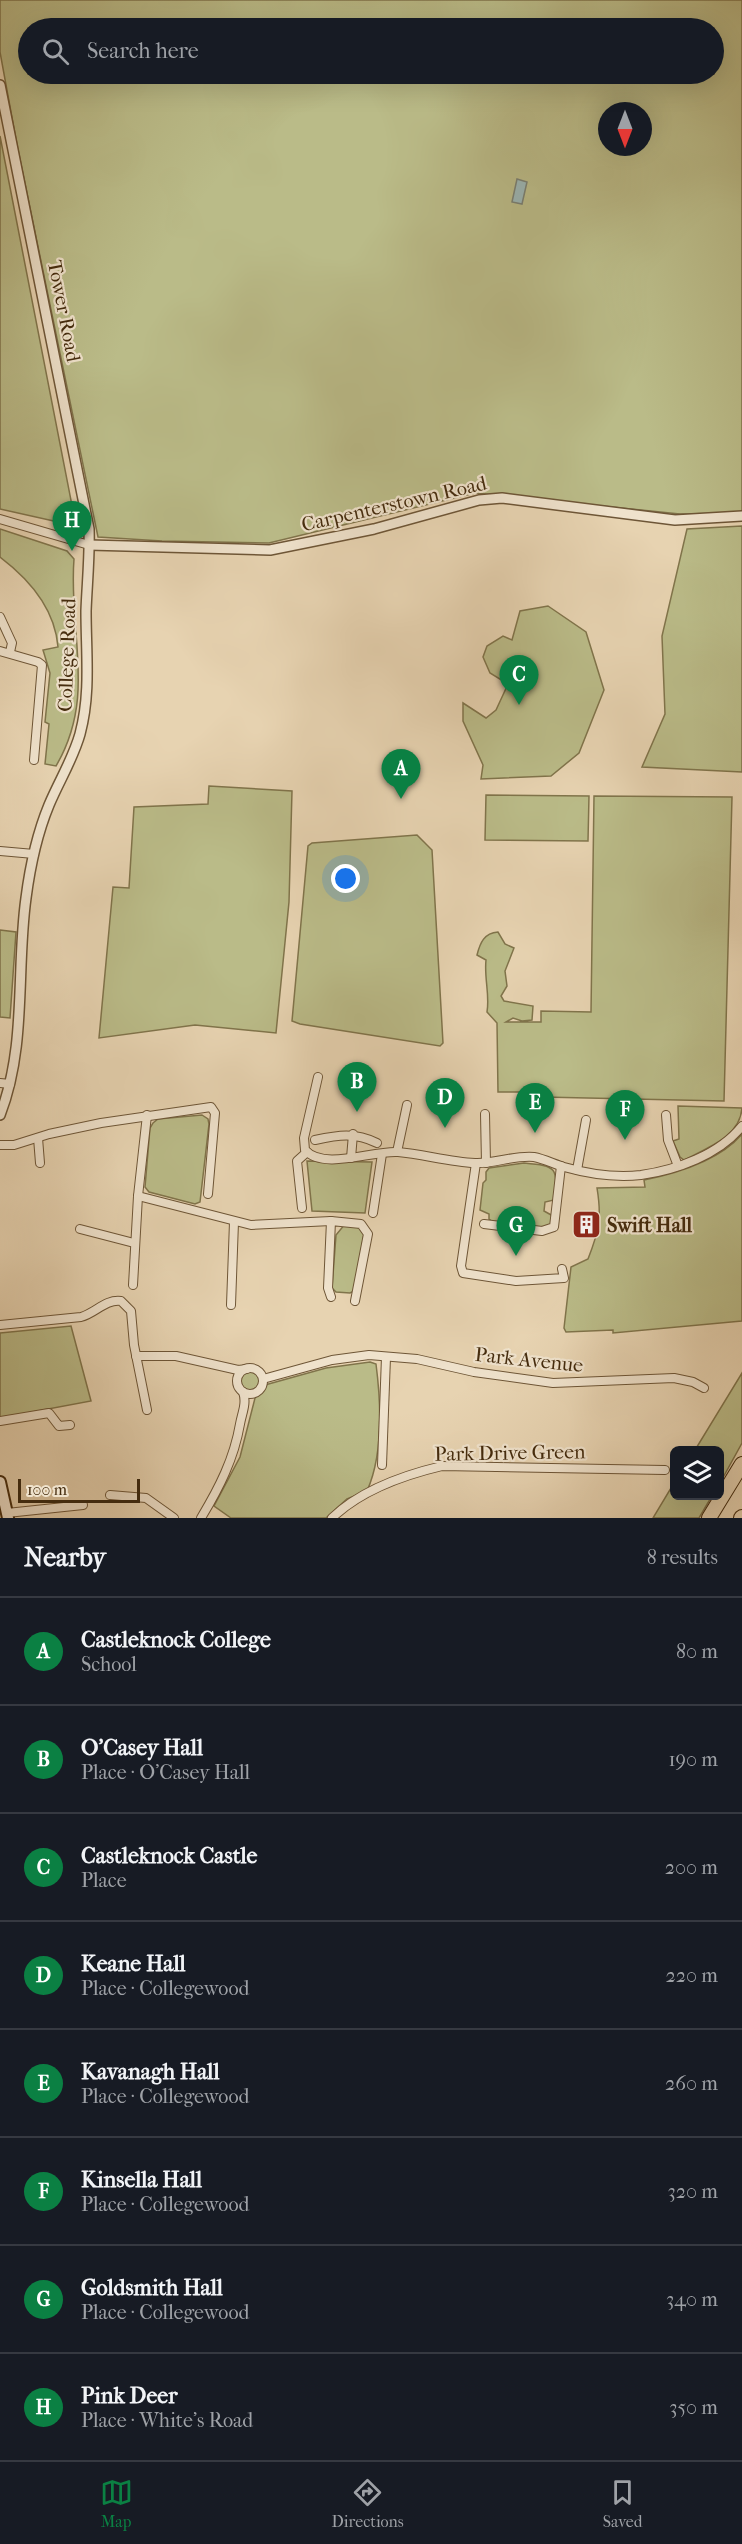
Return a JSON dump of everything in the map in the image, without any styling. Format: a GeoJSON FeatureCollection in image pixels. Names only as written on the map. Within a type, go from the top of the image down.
{"type":"FeatureCollection","features":[{"type":"Feature","properties":{"kind":"highway"},"geometry":{"type":"LineString","coordinates":[[709,1518],[742,1464]]}},
{"type":"Feature","properties":{"kind":"main road"},"geometry":{"type":"LineString","coordinates":[[0,1482],[8,1515]]}},
{"type":"Feature","properties":{"kind":"street","name":"Tower Road"},"geometry":{"type":"LineString","coordinates":[[0,85],[87,519],[89,545]]}},
{"type":"Feature","properties":{"kind":"street","name":"Carpenterstown Road"},"geometry":{"type":"LineString","coordinates":[[89,545],[270,550],[374,529],[479,500],[502,498],[675,520],[742,516]]}},
{"type":"Feature","properties":{"kind":"street"},"geometry":{"type":"LineString","coordinates":[[0,519],[89,545]]}},
{"type":"Feature","properties":{"kind":"street","name":"College Road"},"geometry":{"type":"LineString","coordinates":[[0,1115],[22,982],[26,899],[34,854],[42,826],[73,754],[84,718],[87,695],[89,545]]}},
{"type":"Feature","properties":{"kind":"street"},"geometry":{"type":"LineString","coordinates":[[0,617],[12,643],[10,652]]}},
{"type":"Feature","properties":{"kind":"street"},"geometry":{"type":"LineString","coordinates":[[0,651],[10,652],[42,665],[34,760]]}},
{"type":"Feature","properties":{"kind":"street"},"geometry":{"type":"LineString","coordinates":[[0,851],[34,854]]}},
{"type":"Feature","properties":{"kind":"street"},"geometry":{"type":"LineString","coordinates":[[318,1077],[304,1138],[304,1147],[315,1157],[351,1158],[397,1152],[476,1163],[534,1157],[576,1170],[602,1175],[639,1175],[678,1166],[723,1144],[742,1126]]}},
{"type":"Feature","properties":{"kind":"street"},"geometry":{"type":"LineString","coordinates":[[397,1152],[407,1105]]}},
{"type":"Feature","properties":{"kind":"street"},"geometry":{"type":"LineString","coordinates":[[0,1145],[14,1145],[147,1115],[211,1107],[214,1110],[208,1194]]}},
{"type":"Feature","properties":{"kind":"street"},"geometry":{"type":"LineString","coordinates":[[485,1114],[486,1162]]}},
{"type":"Feature","properties":{"kind":"street"},"geometry":{"type":"LineString","coordinates":[[666,1114],[668,1140],[678,1166]]}},
{"type":"Feature","properties":{"kind":"street"},"geometry":{"type":"LineString","coordinates":[[133,1285],[134,1243],[147,1115]]}},
{"type":"Feature","properties":{"kind":"street"},"geometry":{"type":"LineString","coordinates":[[576,1170],[586,1120]]}},
{"type":"Feature","properties":{"kind":"street"},"geometry":{"type":"LineString","coordinates":[[351,1158],[353,1134]]}},
{"type":"Feature","properties":{"kind":"street"},"geometry":{"type":"LineString","coordinates":[[315,1140],[353,1134],[377,1143]]}},
{"type":"Feature","properties":{"kind":"street"},"geometry":{"type":"LineString","coordinates":[[38,1138],[40,1163]]}},
{"type":"Feature","properties":{"kind":"street"},"geometry":{"type":"LineString","coordinates":[[302,1208],[297,1161],[307,1152]]}},
{"type":"Feature","properties":{"kind":"street"},"geometry":{"type":"LineString","coordinates":[[371,1209],[382,1154]]}},
{"type":"Feature","properties":{"kind":"street"},"geometry":{"type":"LineString","coordinates":[[476,1163],[461,1266],[463,1273],[470,1276],[530,1282],[564,1278],[562,1269]]}},
{"type":"Feature","properties":{"kind":"street"},"geometry":{"type":"LineString","coordinates":[[484,1224],[542,1232],[554,1227],[561,1166]]}},
{"type":"Feature","properties":{"kind":"street"},"geometry":{"type":"LineString","coordinates":[[138,1196],[234,1222],[261,1226],[331,1221],[362,1224],[368,1234],[355,1301]]}},
{"type":"Feature","properties":{"kind":"street"},"geometry":{"type":"LineString","coordinates":[[331,1221],[328,1288],[331,1297]]}},
{"type":"Feature","properties":{"kind":"street"},"geometry":{"type":"LineString","coordinates":[[231,1305],[234,1222]]}},
{"type":"Feature","properties":{"kind":"street"},"geometry":{"type":"LineString","coordinates":[[80,1229],[134,1243]]}},
{"type":"Feature","properties":{"kind":"street"},"geometry":{"type":"LineString","coordinates":[[0,1325],[81,1317],[92,1314],[104,1304],[116,1300],[127,1304],[131,1311],[136,1356],[147,1410]]}},
{"type":"Feature","properties":{"kind":"street"},"geometry":{"type":"LineString","coordinates":[[136,1356],[176,1356],[238,1370],[259,1371],[263,1379],[259,1391],[251,1394],[243,1392]]}},
{"type":"Feature","properties":{"kind":"street","name":"Park Avenue"},"geometry":{"type":"LineString","coordinates":[[263,1379],[352,1356],[417,1359],[474,1372],[553,1383],[674,1378],[693,1382],[704,1388]]}},
{"type":"Feature","properties":{"kind":"street"},"geometry":{"type":"LineString","coordinates":[[382,1465],[386,1357]]}},
{"type":"Feature","properties":{"kind":"street"},"geometry":{"type":"LineString","coordinates":[[201,1518],[223,1479],[235,1451],[245,1404],[243,1392],[238,1385],[238,1377],[247,1369]]}},
{"type":"Feature","properties":{"kind":"street"},"geometry":{"type":"LineString","coordinates":[[0,1421],[50,1413],[59,1426],[70,1425]]}},
{"type":"Feature","properties":{"kind":"street","name":"Park Drive Green"},"geometry":{"type":"LineString","coordinates":[[332,1518],[358,1497],[416,1472],[442,1466],[665,1470]]}},
{"type":"Feature","properties":{"kind":"street"},"geometry":{"type":"LineString","coordinates":[[110,1495],[146,1498],[174,1518]]}},
{"type":"Feature","properties":{"kind":"street"},"geometry":{"type":"LineString","coordinates":[[8,1515],[82,1505]]}},
{"type":"Feature","properties":{"kind":"green space"},"geometry":{"type":"Polygon","coordinates":[[[0,0],[742,0],[742,513],[680,514],[475,493],[269,543],[98,537],[0,52],[0,0]]]}},
{"type":"Feature","properties":{"kind":"green space"},"geometry":{"type":"Polygon","coordinates":[[[0,136],[76,526],[0,509],[0,136]]]}},
{"type":"Feature","properties":{"kind":"green space"},"geometry":{"type":"Polygon","coordinates":[[[742,526],[742,772],[642,767],[665,714],[662,636],[687,529],[742,526]]]}},
{"type":"Feature","properties":{"kind":"green space"},"geometry":{"type":"Polygon","coordinates":[[[0,529],[67,551],[74,559],[73,586],[78,689],[75,715],[68,740],[56,766],[45,764],[49,724],[45,722],[50,673],[43,650],[58,647],[56,633],[39,596],[21,575],[0,557],[0,529]]]}},
{"type":"Feature","properties":{"kind":"green space"},"geometry":{"type":"Polygon","coordinates":[[[548,606],[586,632],[604,690],[579,753],[551,776],[481,779],[483,765],[463,721],[463,703],[486,718],[496,710],[508,684],[490,673],[483,657],[487,646],[503,636],[512,640],[520,611],[548,606]]]}},
{"type":"Feature","properties":{"kind":"green space"},"geometry":{"type":"Polygon","coordinates":[[[209,786],[292,791],[289,902],[276,1033],[195,1025],[99,1038],[113,887],[129,888],[134,807],[208,804],[209,786]]]}},
{"type":"Feature","properties":{"kind":"green space"},"geometry":{"type":"Polygon","coordinates":[[[486,795],[589,796],[588,841],[485,840],[486,795]]]}},
{"type":"Feature","properties":{"kind":"green space"},"geometry":{"type":"Polygon","coordinates":[[[594,796],[732,797],[724,1101],[542,1097],[542,1092],[498,1092],[497,1023],[487,1012],[486,960],[477,955],[481,943],[489,934],[498,932],[505,944],[514,948],[505,971],[507,986],[501,996],[504,1001],[533,1006],[532,1020],[522,1021],[513,1018],[506,1022],[541,1022],[541,1011],[591,1012],[594,796]]]}},
{"type":"Feature","properties":{"kind":"green space"},"geometry":{"type":"Polygon","coordinates":[[[417,835],[432,850],[443,1043],[440,1046],[292,1021],[308,846],[312,843],[417,835]]]}},
{"type":"Feature","properties":{"kind":"green space"},"geometry":{"type":"Polygon","coordinates":[[[0,930],[16,932],[10,1018],[0,1017],[0,930]]]}},
{"type":"Feature","properties":{"kind":"green space"},"geometry":{"type":"Polygon","coordinates":[[[678,1106],[742,1108],[740,1118],[729,1134],[712,1146],[684,1160],[680,1157],[673,1141],[679,1139],[678,1106]]]}},
{"type":"Feature","properties":{"kind":"green space"},"geometry":{"type":"Polygon","coordinates":[[[202,1115],[208,1119],[209,1124],[200,1202],[195,1204],[149,1192],[145,1187],[150,1128],[153,1123],[158,1119],[202,1115]]]}},
{"type":"Feature","properties":{"kind":"green space"},"geometry":{"type":"Polygon","coordinates":[[[742,1134],[742,1321],[613,1333],[613,1330],[566,1332],[564,1328],[571,1267],[588,1259],[597,1232],[599,1208],[597,1188],[645,1187],[644,1180],[670,1174],[710,1159],[722,1152],[742,1134]]]}},
{"type":"Feature","properties":{"kind":"green space"},"geometry":{"type":"Polygon","coordinates":[[[307,1161],[372,1162],[365,1213],[312,1211],[307,1161]]]}},
{"type":"Feature","properties":{"kind":"green space"},"geometry":{"type":"Polygon","coordinates":[[[524,1163],[549,1167],[555,1175],[554,1200],[545,1202],[544,1211],[553,1216],[551,1225],[546,1228],[493,1222],[489,1219],[489,1214],[480,1210],[483,1183],[489,1168],[524,1163]]]}},
{"type":"Feature","properties":{"kind":"green space"},"geometry":{"type":"Polygon","coordinates":[[[345,1224],[360,1228],[364,1234],[354,1291],[350,1293],[336,1292],[332,1288],[336,1235],[345,1224]]]}},
{"type":"Feature","properties":{"kind":"green space"},"geometry":{"type":"Polygon","coordinates":[[[71,1326],[91,1401],[0,1418],[0,1333],[71,1326]]]}},
{"type":"Feature","properties":{"kind":"green space"},"geometry":{"type":"Polygon","coordinates":[[[370,1362],[376,1364],[379,1429],[376,1461],[367,1491],[347,1499],[326,1518],[231,1518],[214,1506],[240,1457],[255,1398],[265,1385],[326,1368],[370,1362]]]}},
{"type":"Feature","properties":{"kind":"green space"},"geometry":{"type":"Polygon","coordinates":[[[250,1372],[258,1377],[259,1381],[254,1389],[250,1390],[242,1385],[241,1381],[246,1373],[250,1372]]]}},
{"type":"Feature","properties":{"kind":"green space"},"geometry":{"type":"Polygon","coordinates":[[[742,1373],[742,1443],[724,1476],[724,1446],[697,1446],[742,1373]]]}},
{"type":"Feature","properties":{"kind":"green space"},"geometry":{"type":"Polygon","coordinates":[[[670,1490],[670,1500],[710,1500],[699,1518],[653,1518],[670,1490]]]}},
{"type":"Feature","properties":{"kind":"water"},"geometry":{"type":"Polygon","coordinates":[[[517,179],[527,182],[522,204],[512,202],[517,179]]]}},
{"type":"Feature","properties":{"kind":"place","name":"Pink Deer"},"geometry":{"type":"Point","coordinates":[72,551]}},
{"type":"Feature","properties":{"kind":"place","name":"Castleknock Castle"},"geometry":{"type":"Point","coordinates":[519,705]}},
{"type":"Feature","properties":{"kind":"place","name":"Castleknock College"},"geometry":{"type":"Point","coordinates":[401,799]}},
{"type":"Feature","properties":{"kind":"place","name":"O'Casey Hall"},"geometry":{"type":"Point","coordinates":[357,1112]}},
{"type":"Feature","properties":{"kind":"place","name":"Keane Hall"},"geometry":{"type":"Point","coordinates":[445,1128]}},
{"type":"Feature","properties":{"kind":"place","name":"Kavanagh Hall"},"geometry":{"type":"Point","coordinates":[535,1133]}},
{"type":"Feature","properties":{"kind":"place","name":"Kinsella Hall"},"geometry":{"type":"Point","coordinates":[625,1140]}},
{"type":"Feature","properties":{"kind":"place","name":"Swift Hall"},"geometry":{"type":"Point","coordinates":[586,1225]}},
{"type":"Feature","properties":{"kind":"place","name":"Goldsmith Hall"},"geometry":{"type":"Point","coordinates":[516,1256]}}]}
